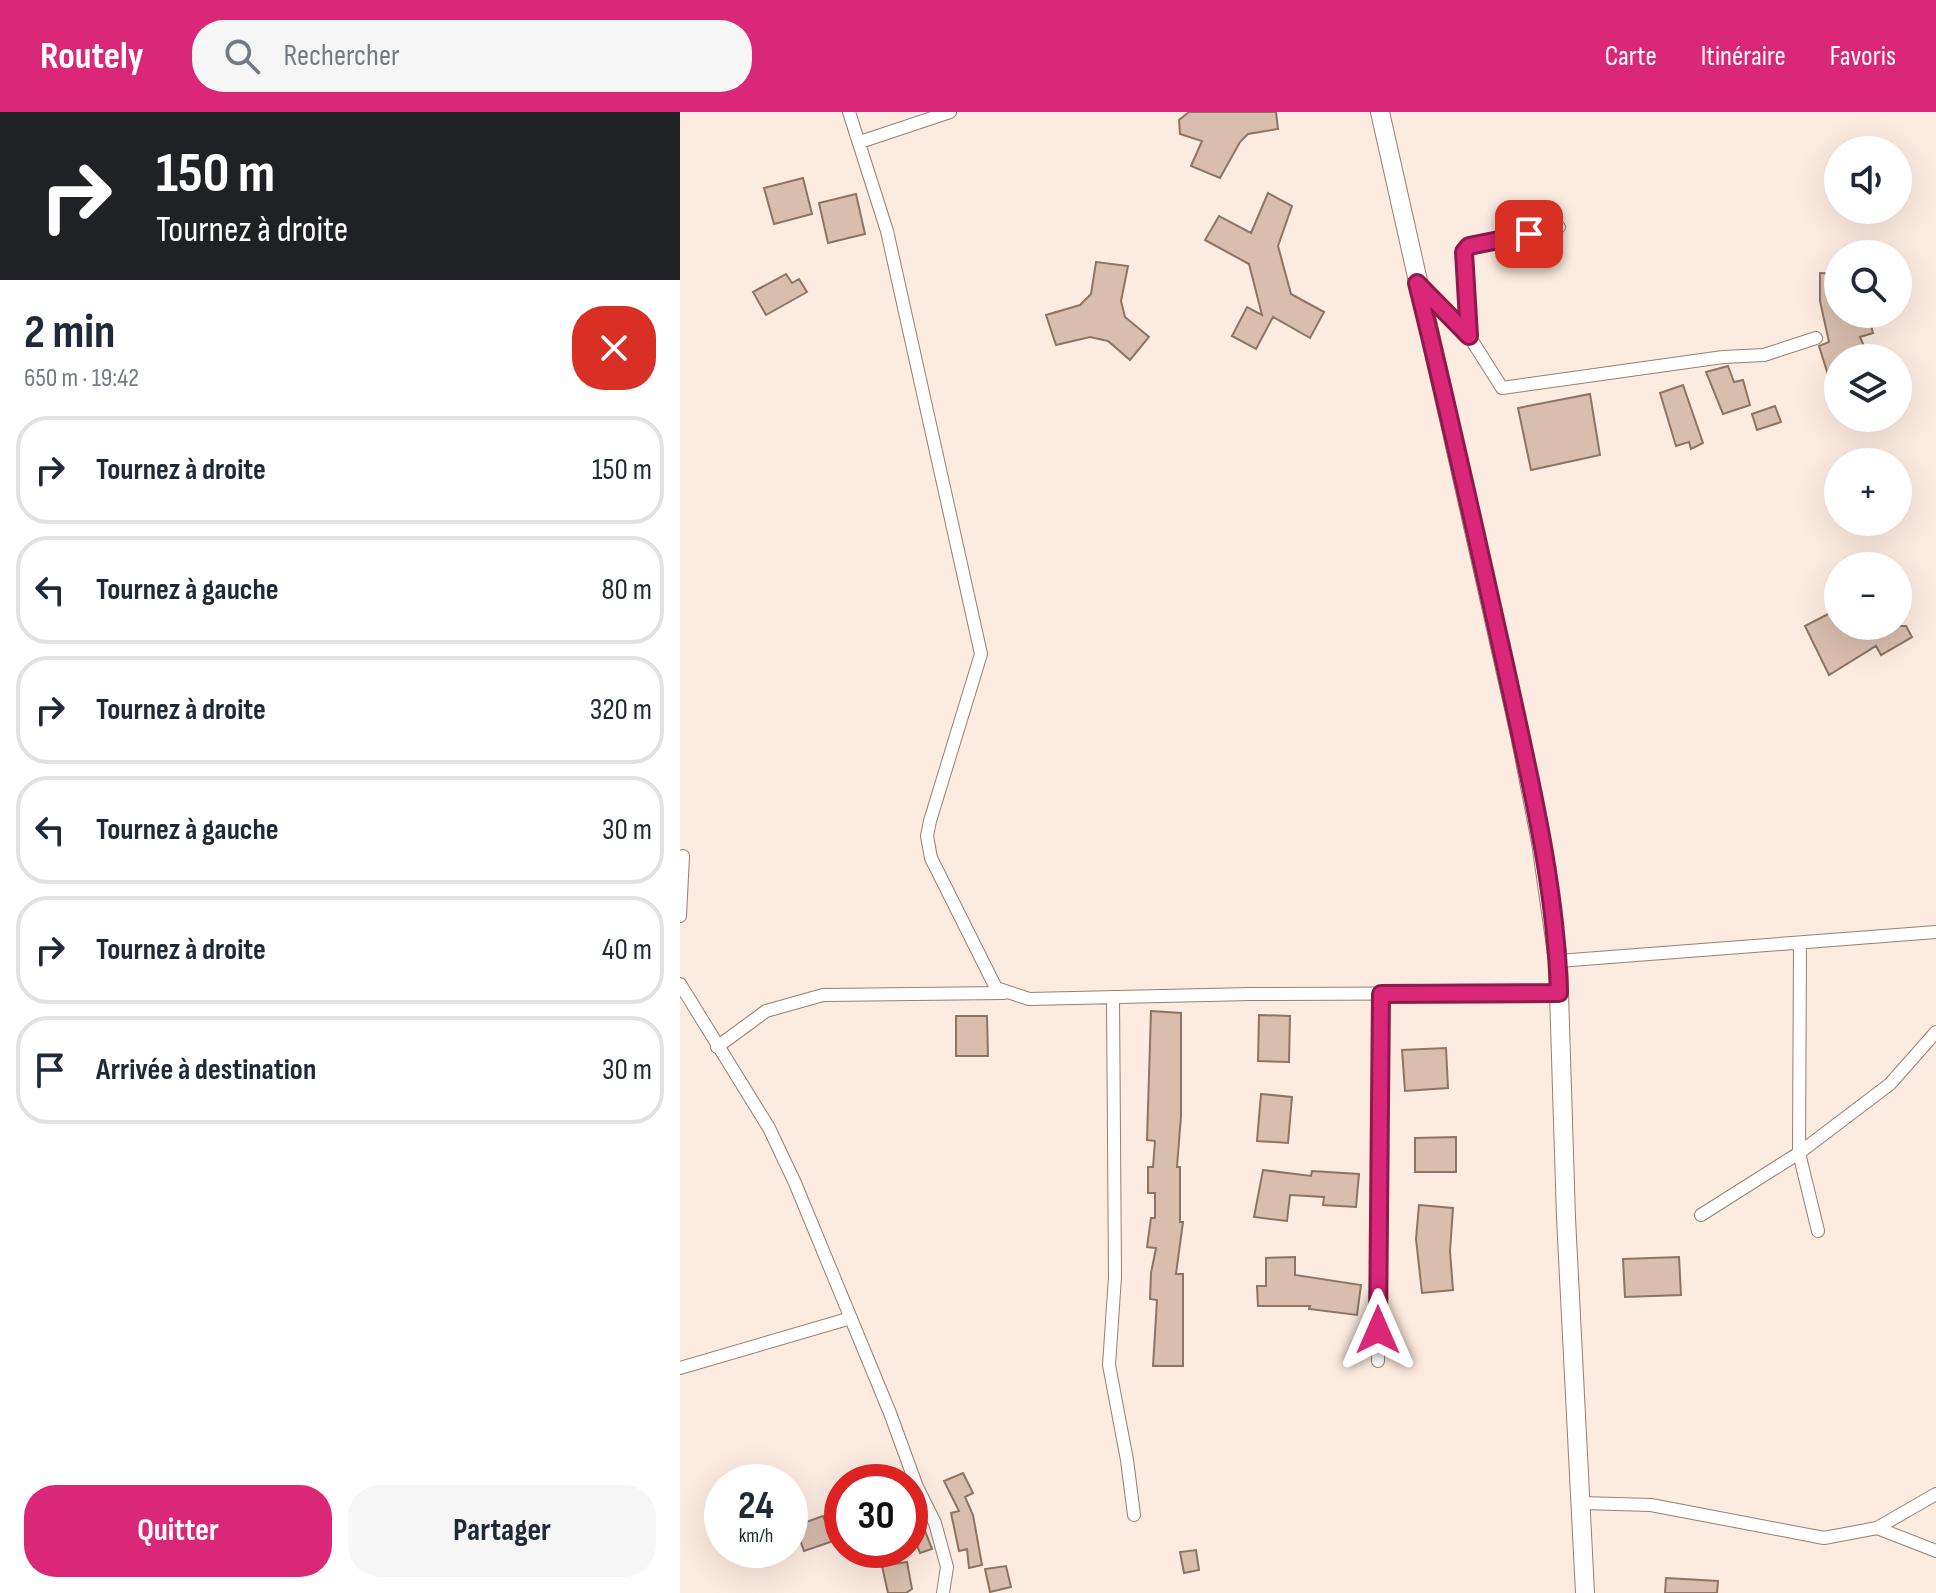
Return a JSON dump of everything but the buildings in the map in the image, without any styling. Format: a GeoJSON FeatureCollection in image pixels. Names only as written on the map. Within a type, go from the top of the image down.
{"type":"FeatureCollection","features":[{"type":"Feature","properties":{"kind":"main road"},"geometry":{"type":"LineString","coordinates":[[1380,112],[1520,735],[1541,842],[1558,961],[1566,1218],[1585,1593]]}},
{"type":"Feature","properties":{"kind":"street"},"geometry":{"type":"LineString","coordinates":[[849,112],[887,231],[981,654],[954,736],[927,836],[931,858],[982,962],[996,988],[1004,993]]}},
{"type":"Feature","properties":{"kind":"street"},"geometry":{"type":"LineString","coordinates":[[860,142],[950,112]]}},
{"type":"Feature","properties":{"kind":"street"},"geometry":{"type":"LineString","coordinates":[[1469,336],[1464,252],[1469,246],[1559,227]]}},
{"type":"Feature","properties":{"kind":"street"},"geometry":{"type":"LineString","coordinates":[[1417,283],[1469,336],[1502,388],[1723,357],[1764,355],[1816,338]]}},
{"type":"Feature","properties":{"kind":"street"},"geometry":{"type":"LineString","coordinates":[[680,916],[683,856]]}},
{"type":"Feature","properties":{"kind":"street"},"geometry":{"type":"LineString","coordinates":[[1558,961],[1936,932]]}},
{"type":"Feature","properties":{"kind":"street"},"geometry":{"type":"LineString","coordinates":[[1800,943],[1799,1153],[1818,1231]]}},
{"type":"Feature","properties":{"kind":"street"},"geometry":{"type":"LineString","coordinates":[[680,984],[769,1128],[851,1318],[942,1543],[947,1567],[943,1593]]}},
{"type":"Feature","properties":{"kind":"street"},"geometry":{"type":"LineString","coordinates":[[717,1047],[766,1011],[823,995],[1004,993],[1029,999],[1559,993]]}},
{"type":"Feature","properties":{"kind":"street"},"geometry":{"type":"LineString","coordinates":[[1378,1361],[1381,994]]}},
{"type":"Feature","properties":{"kind":"street"},"geometry":{"type":"LineString","coordinates":[[1113,997],[1115,1277],[1109,1365],[1134,1515]]}},
{"type":"Feature","properties":{"kind":"street"},"geometry":{"type":"LineString","coordinates":[[1701,1215],[1799,1153],[1890,1084],[1936,1032]]}},
{"type":"Feature","properties":{"kind":"street"},"geometry":{"type":"LineString","coordinates":[[680,1368],[851,1318]]}},
{"type":"Feature","properties":{"kind":"street"},"geometry":{"type":"LineString","coordinates":[[1581,1503],[1651,1505],[1824,1538],[1877,1528],[1936,1494]]}},
{"type":"Feature","properties":{"kind":"street"},"geometry":{"type":"LineString","coordinates":[[1877,1528],[1936,1551]]}},
{"type":"Feature","properties":{"kind":"route"},"geometry":{"type":"LineString","coordinates":[[1378,1330],[1381,994],[1559,993],[1558,961],[1541,842],[1520,735],[1417,283],[1469,336],[1464,252],[1469,246],[1529,234]]}}]}
